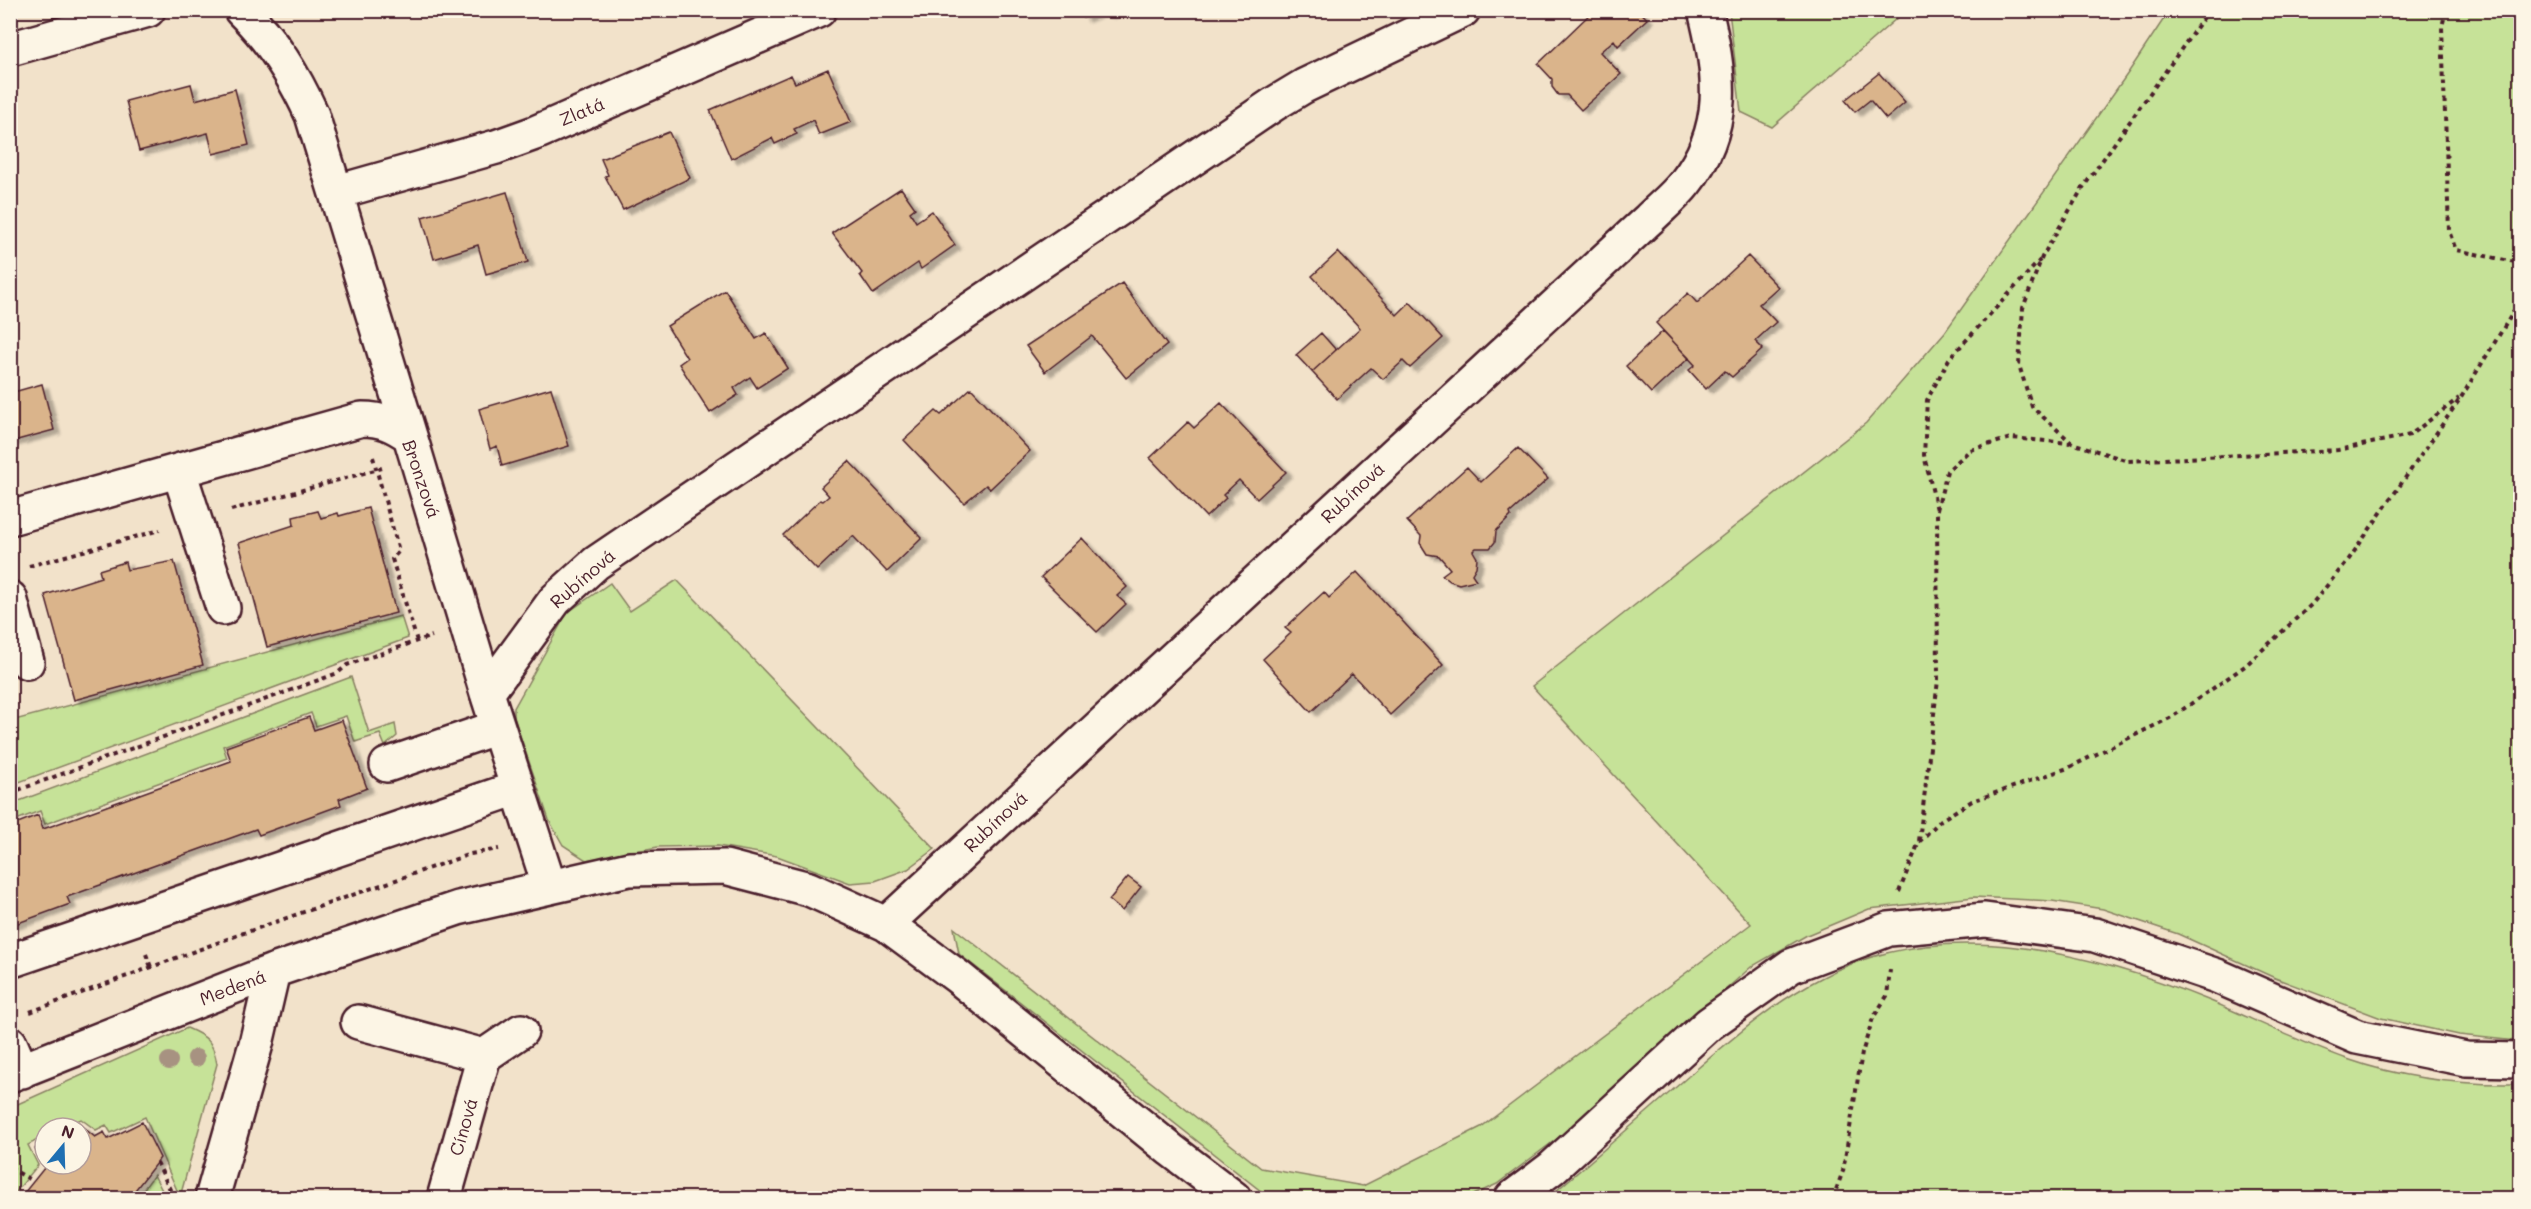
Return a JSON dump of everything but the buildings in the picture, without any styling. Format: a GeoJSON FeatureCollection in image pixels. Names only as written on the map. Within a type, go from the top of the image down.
{"type":"FeatureCollection","features":[{"type":"Feature","properties":{"kind":"street"},"geometry":{"type":"LineString","coordinates":[[10,49],[148,10]]}},
{"type":"Feature","properties":{"kind":"street"},"geometry":{"type":"LineString","coordinates":[[241,10],[278,51],[297,82],[312,116],[410,436]]}},
{"type":"Feature","properties":{"kind":"street","name":"Zlatá"},"geometry":{"type":"LineString","coordinates":[[337,192],[496,147],[534,133],[819,10]]}},
{"type":"Feature","properties":{"kind":"street","name":"Rubínová"},"geometry":{"type":"LineString","coordinates":[[487,693],[555,600],[597,563],[1274,104],[1304,86],[1464,10]]}},
{"type":"Feature","properties":{"kind":"street","name":"Rubínová"},"geometry":{"type":"LineString","coordinates":[[886,924],[1685,183],[1706,147],[1719,102],[1717,57],[1705,10]]}},
{"type":"Feature","properties":{"kind":"street","name":"Bronzová"},"geometry":{"type":"LineString","coordinates":[[10,518],[363,419],[377,419],[393,424],[410,436],[487,693],[549,885]]}},
{"type":"Feature","properties":{"kind":"street"},"geometry":{"type":"LineString","coordinates":[[179,471],[223,608]]}},
{"type":"Feature","properties":{"kind":"street"},"geometry":{"type":"LineString","coordinates":[[10,598],[27,662]]}},
{"type":"Feature","properties":{"kind":"street"},"geometry":{"type":"LineString","coordinates":[[387,765],[498,727]]}},
{"type":"Feature","properties":{"kind":"street"},"geometry":{"type":"LineString","coordinates":[[10,961],[517,788]]}},
{"type":"Feature","properties":{"kind":"street"},"geometry":{"type":"LineString","coordinates":[[273,971],[458,908],[549,885],[629,869],[725,867],[809,889],[886,924],[958,977],[1171,1150],[1234,1198]]}},
{"type":"Feature","properties":{"kind":"street"},"geometry":{"type":"LineString","coordinates":[[1512,1198],[1552,1168],[1709,1024],[1791,966],[1888,929],[1985,920],[2095,935],[2217,976],[2358,1037],[2466,1059],[2520,1060]]}},
{"type":"Feature","properties":{"kind":"street","name":"Medená"},"geometry":{"type":"LineString","coordinates":[[16,1051],[273,971]]}},
{"type":"Feature","properties":{"kind":"street","name":"Medená"},"geometry":{"type":"LineString","coordinates":[[212,1198],[256,1044],[273,971]]}},
{"type":"Feature","properties":{"kind":"street"},"geometry":{"type":"LineString","coordinates":[[358,1022],[484,1056],[521,1031]]}},
{"type":"Feature","properties":{"kind":"street","name":"Cínová"},"geometry":{"type":"LineString","coordinates":[[444,1198],[484,1056]]}},
{"type":"Feature","properties":{"kind":"path"},"geometry":{"type":"LineString","coordinates":[[2072,443],[2032,407],[2019,365],[2023,308],[2042,257],[2082,189],[2209,10]]}},
{"type":"Feature","properties":{"kind":"path"},"geometry":{"type":"LineString","coordinates":[[2446,10],[2442,27],[2449,231],[2456,250],[2520,263]]}},
{"type":"Feature","properties":{"kind":"path"},"geometry":{"type":"LineString","coordinates":[[1833,1198],[1842,1172],[1862,1053],[1873,1018],[1887,996],[1890,965],[1888,929],[1904,874],[1919,842],[1938,680],[1937,510],[1924,455],[1927,400],[1949,358],[2042,257]]}},
{"type":"Feature","properties":{"kind":"path"},"geometry":{"type":"LineString","coordinates":[[1919,842],[1941,820],[1972,801],[2068,768],[2172,717],[2245,666],[2311,605],[2349,559],[2462,396],[2520,301]]}},
{"type":"Feature","properties":{"kind":"path"},"geometry":{"type":"LineString","coordinates":[[1937,510],[1947,471],[1970,450],[2011,438],[2072,443],[2128,461],[2338,450],[2410,435],[2462,396]]}},
{"type":"Feature","properties":{"kind":"path"},"geometry":{"type":"LineString","coordinates":[[363,419],[399,551],[392,559],[417,641]]}},
{"type":"Feature","properties":{"kind":"path"},"geometry":{"type":"LineString","coordinates":[[10,793],[338,673],[347,665],[467,624]]}},
{"type":"Feature","properties":{"kind":"path"},"geometry":{"type":"LineString","coordinates":[[16,1051],[241,934],[470,854],[535,843]]}},
{"type":"Feature","properties":{"kind":"path"},"geometry":{"type":"LineString","coordinates":[[157,1162],[174,1198]]}},
{"type":"Feature","properties":{"kind":"path"},"geometry":{"type":"LineString","coordinates":[[10,1168],[33,1182]]}},
{"type":"Feature","properties":{"kind":"green space"},"geometry":{"type":"Polygon","coordinates":[[[1729,10],[1905,11],[1772,127],[1741,112],[1729,10]]]}},
{"type":"Feature","properties":{"kind":"green space"},"geometry":{"type":"Polygon","coordinates":[[[2169,11],[2520,11],[2520,1198],[1548,1198],[1766,1012],[1821,978],[1868,958],[1917,947],[1967,944],[2018,947],[2069,956],[2119,968],[2167,984],[2313,1046],[2367,1066],[2431,1079],[2517,1084],[2516,1041],[2459,1035],[2381,1018],[2275,978],[2178,934],[2103,909],[2052,901],[1974,897],[1869,909],[1807,935],[1751,967],[1566,1132],[1497,1184],[1467,1198],[1273,1198],[1266,1195],[959,954],[954,928],[1261,1168],[1363,1186],[1481,1127],[1751,924],[1532,686],[1866,423],[1945,332],[2128,73],[2169,11]]]}},
{"type":"Feature","properties":{"kind":"green space"},"geometry":{"type":"Polygon","coordinates":[[[677,580],[935,849],[908,869],[875,881],[850,883],[777,856],[718,846],[658,847],[586,860],[563,845],[549,820],[514,718],[514,708],[567,613],[610,583],[630,611],[677,580]]]}},
{"type":"Feature","properties":{"kind":"green space"},"geometry":{"type":"Polygon","coordinates":[[[401,616],[408,638],[11,785],[11,721],[401,616]]]}},
{"type":"Feature","properties":{"kind":"green space"},"geometry":{"type":"Polygon","coordinates":[[[351,677],[369,733],[395,724],[397,736],[385,746],[380,734],[355,742],[346,716],[316,726],[311,713],[223,746],[227,758],[45,824],[40,811],[11,822],[11,804],[351,677]]]}},
{"type":"Feature","properties":{"kind":"green space"},"geometry":{"type":"Polygon","coordinates":[[[187,1028],[200,1034],[214,1050],[217,1064],[180,1197],[145,1117],[111,1133],[106,1125],[96,1130],[93,1128],[93,1116],[33,1116],[33,1142],[28,1145],[33,1155],[33,1171],[11,1198],[11,1107],[187,1028]]]}},
{"type":"Feature","properties":{"kind":"green space"},"geometry":{"type":"Polygon","coordinates":[[[154,1175],[166,1198],[137,1198],[154,1175]]]}}]}
